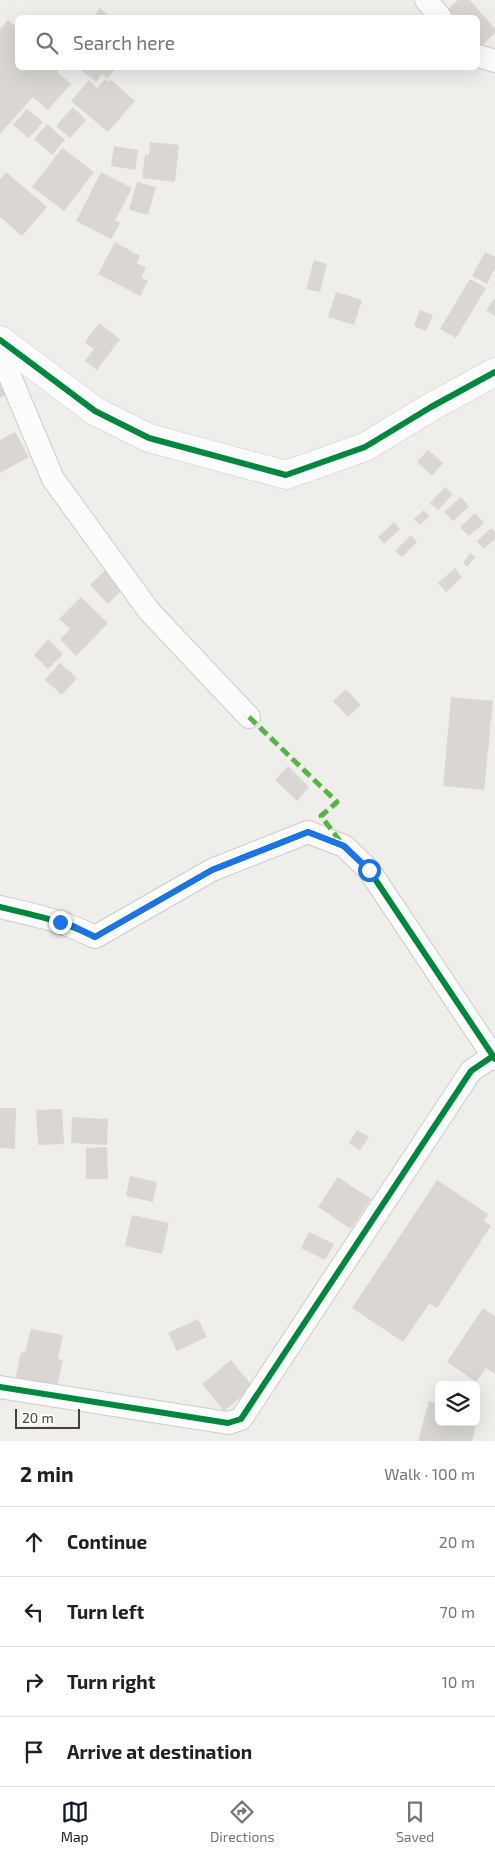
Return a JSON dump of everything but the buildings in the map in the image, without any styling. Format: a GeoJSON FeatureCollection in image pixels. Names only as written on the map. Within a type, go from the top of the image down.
{"type":"FeatureCollection","features":[{"type":"Feature","properties":{"kind":"street"},"geometry":{"type":"LineString","coordinates":[[426,0],[438,15]]}},
{"type":"Feature","properties":{"kind":"street"},"geometry":{"type":"LineString","coordinates":[[480,57],[495,61]]}},
{"type":"Feature","properties":{"kind":"street"},"geometry":{"type":"LineString","coordinates":[[0,340],[95,411],[149,438],[286,475],[365,447],[431,407],[495,372]]}},
{"type":"Feature","properties":{"kind":"street"},"geometry":{"type":"LineString","coordinates":[[0,359],[9,374],[53,479],[149,611],[249,717]]}},
{"type":"Feature","properties":{"kind":"street"},"geometry":{"type":"LineString","coordinates":[[0,907],[73,926],[95,937],[212,870],[308,832],[344,846],[369,870],[494,1058],[471,1071],[241,1419],[228,1422],[0,1387]]}},
{"type":"Feature","properties":{"kind":"marked path"},"geometry":{"type":"LineString","coordinates":[[249,717],[337,802],[321,816],[342,844]]}},
{"type":"Feature","properties":{"kind":"cycle path"},"geometry":{"type":"LineString","coordinates":[[0,340],[95,411],[149,438],[286,475],[365,447],[431,407],[495,372]]}},
{"type":"Feature","properties":{"kind":"cycle path"},"geometry":{"type":"LineString","coordinates":[[0,907],[60,923],[95,937],[212,870],[308,832],[344,846],[369,870],[495,1059]]}},
{"type":"Feature","properties":{"kind":"cycle path"},"geometry":{"type":"LineString","coordinates":[[0,1387],[228,1423],[241,1419],[471,1071],[493,1056]]}},
{"type":"Feature","properties":{"kind":"route"},"geometry":{"type":"LineString","coordinates":[[60,922],[95,937],[212,870],[308,832],[344,846],[369,870]]}}]}
